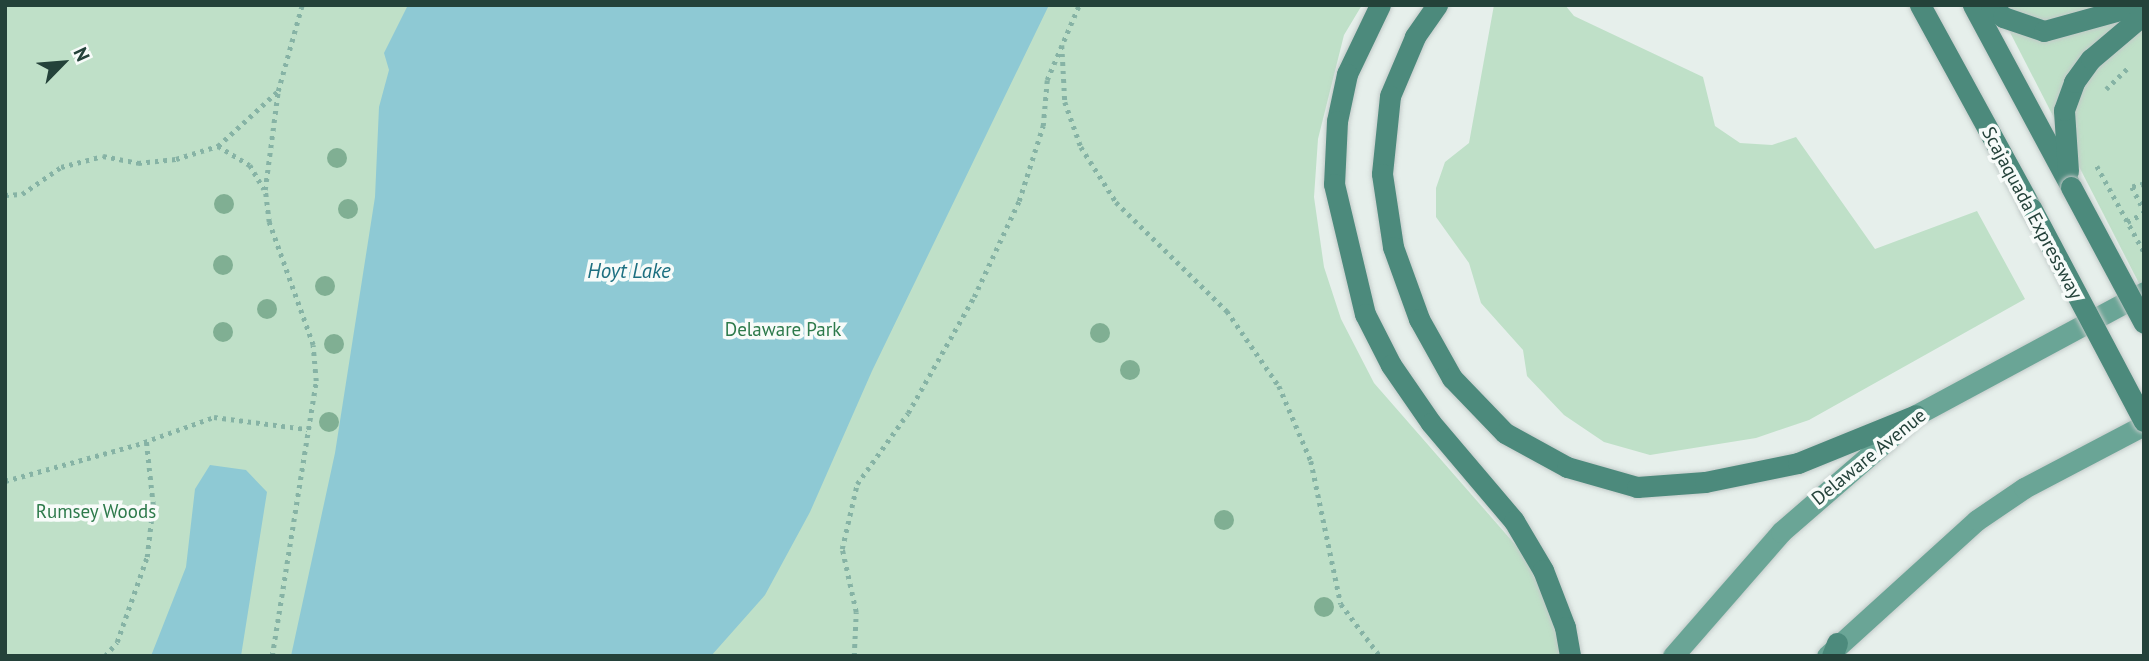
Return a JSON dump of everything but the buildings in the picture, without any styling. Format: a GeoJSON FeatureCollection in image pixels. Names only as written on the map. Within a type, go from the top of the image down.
{"type":"FeatureCollection","features":[{"type":"Feature","properties":{"kind":"highway"},"geometry":{"type":"LineString","coordinates":[[1380,5],[1347,74],[1337,121],[1334,184],[1365,314],[1391,365],[1431,423],[1514,521],[1538,560],[1565,627],[1570,656]]}},
{"type":"Feature","properties":{"kind":"highway"},"geometry":{"type":"LineString","coordinates":[[1437,5],[1415,37],[1390,96],[1382,174],[1393,247],[1419,319],[1452,378],[1505,433],[1567,467],[1637,487],[1705,482],[1798,464],[1916,415]]}},
{"type":"Feature","properties":{"kind":"highway"},"geometry":{"type":"LineString","coordinates":[[1904,5],[1951,63]]}},
{"type":"Feature","properties":{"kind":"highway","name":"Scajaquada Expressway"},"geometry":{"type":"LineString","coordinates":[[1920,5],[2144,423]]}},
{"type":"Feature","properties":{"kind":"highway"},"geometry":{"type":"LineString","coordinates":[[1973,5],[2144,323]]}},
{"type":"Feature","properties":{"kind":"highway"},"geometry":{"type":"LineString","coordinates":[[1991,5],[2003,18],[2044,31],[2138,5]]}},
{"type":"Feature","properties":{"kind":"highway"},"geometry":{"type":"LineString","coordinates":[[2070,187],[2064,110],[2074,82],[2091,59],[2144,14]]}},
{"type":"Feature","properties":{"kind":"main road","name":"Delaware Avenue"},"geometry":{"type":"LineString","coordinates":[[1673,656],[1781,532],[1916,415],[2144,292]]}},
{"type":"Feature","properties":{"kind":"main road"},"geometry":{"type":"LineString","coordinates":[[1832,652],[1977,520],[2024,488],[2144,423]]}},
{"type":"Feature","properties":{"kind":"path"},"geometry":{"type":"LineString","coordinates":[[272,656],[316,381],[313,345],[269,222],[265,190],[278,91],[303,5]]}},
{"type":"Feature","properties":{"kind":"path"},"geometry":{"type":"LineString","coordinates":[[854,656],[856,612],[842,549],[857,484],[908,413],[974,298],[1018,201],[1043,126],[1047,80],[1079,5]]}},
{"type":"Feature","properties":{"kind":"path"},"geometry":{"type":"LineString","coordinates":[[1062,45],[1065,102],[1081,147],[1116,202],[1227,311],[1279,386],[1311,461],[1342,604],[1380,656]]}},
{"type":"Feature","properties":{"kind":"path"},"geometry":{"type":"LineString","coordinates":[[2103,92],[2134,63]]}},
{"type":"Feature","properties":{"kind":"path"},"geometry":{"type":"LineString","coordinates":[[5,195],[22,194],[61,167],[103,156],[138,163],[176,159],[218,146],[278,91]]}},
{"type":"Feature","properties":{"kind":"path"},"geometry":{"type":"LineString","coordinates":[[218,146],[250,165],[265,190]]}},
{"type":"Feature","properties":{"kind":"path"},"geometry":{"type":"LineString","coordinates":[[2095,162],[2144,252]]}},
{"type":"Feature","properties":{"kind":"path"},"geometry":{"type":"LineString","coordinates":[[2127,222],[2144,212],[2132,187],[2144,184]]}},
{"type":"Feature","properties":{"kind":"path"},"geometry":{"type":"LineString","coordinates":[[5,481],[146,441],[214,416],[307,429]]}},
{"type":"Feature","properties":{"kind":"path"},"geometry":{"type":"LineString","coordinates":[[105,656],[117,642],[147,557],[153,505],[146,441]]}},
{"type":"Feature","properties":{"kind":"green space","name":"Delaware Park"},"geometry":{"type":"Polygon","coordinates":[[[5,5],[1362,5],[1344,35],[1318,139],[1314,197],[1324,267],[1341,319],[1374,383],[1526,557],[1556,627],[1560,656],[5,656],[5,5]]]}},
{"type":"Feature","properties":{"kind":"green space"},"geometry":{"type":"Polygon","coordinates":[[[1494,5],[1565,5],[1574,16],[1703,77],[1715,126],[1740,143],[1772,145],[1796,137],[1875,249],[1977,211],[2025,299],[1809,420],[1756,438],[1650,455],[1604,442],[1564,415],[1527,376],[1523,350],[1481,303],[1469,263],[1436,217],[1436,188],[1445,162],[1469,143],[1494,5]]]}},
{"type":"Feature","properties":{"kind":"green space"},"geometry":{"type":"Polygon","coordinates":[[[1996,5],[2144,5],[2144,293],[1996,5]]]}},
{"type":"Feature","properties":{"kind":"water","name":"Hoyt Lake"},"geometry":{"type":"Polygon","coordinates":[[[408,5],[1049,5],[872,371],[810,512],[765,595],[711,656],[291,656],[335,453],[375,197],[379,107],[389,70],[384,53],[408,5]]]}},
{"type":"Feature","properties":{"kind":"water"},"geometry":{"type":"Polygon","coordinates":[[[210,465],[246,470],[267,492],[241,656],[151,656],[186,567],[195,489],[210,465]]]}},
{"type":"Feature","properties":{"kind":"park label","name":"Rumsey Woods"},"geometry":{"type":"Point","coordinates":[96,512]}}]}
